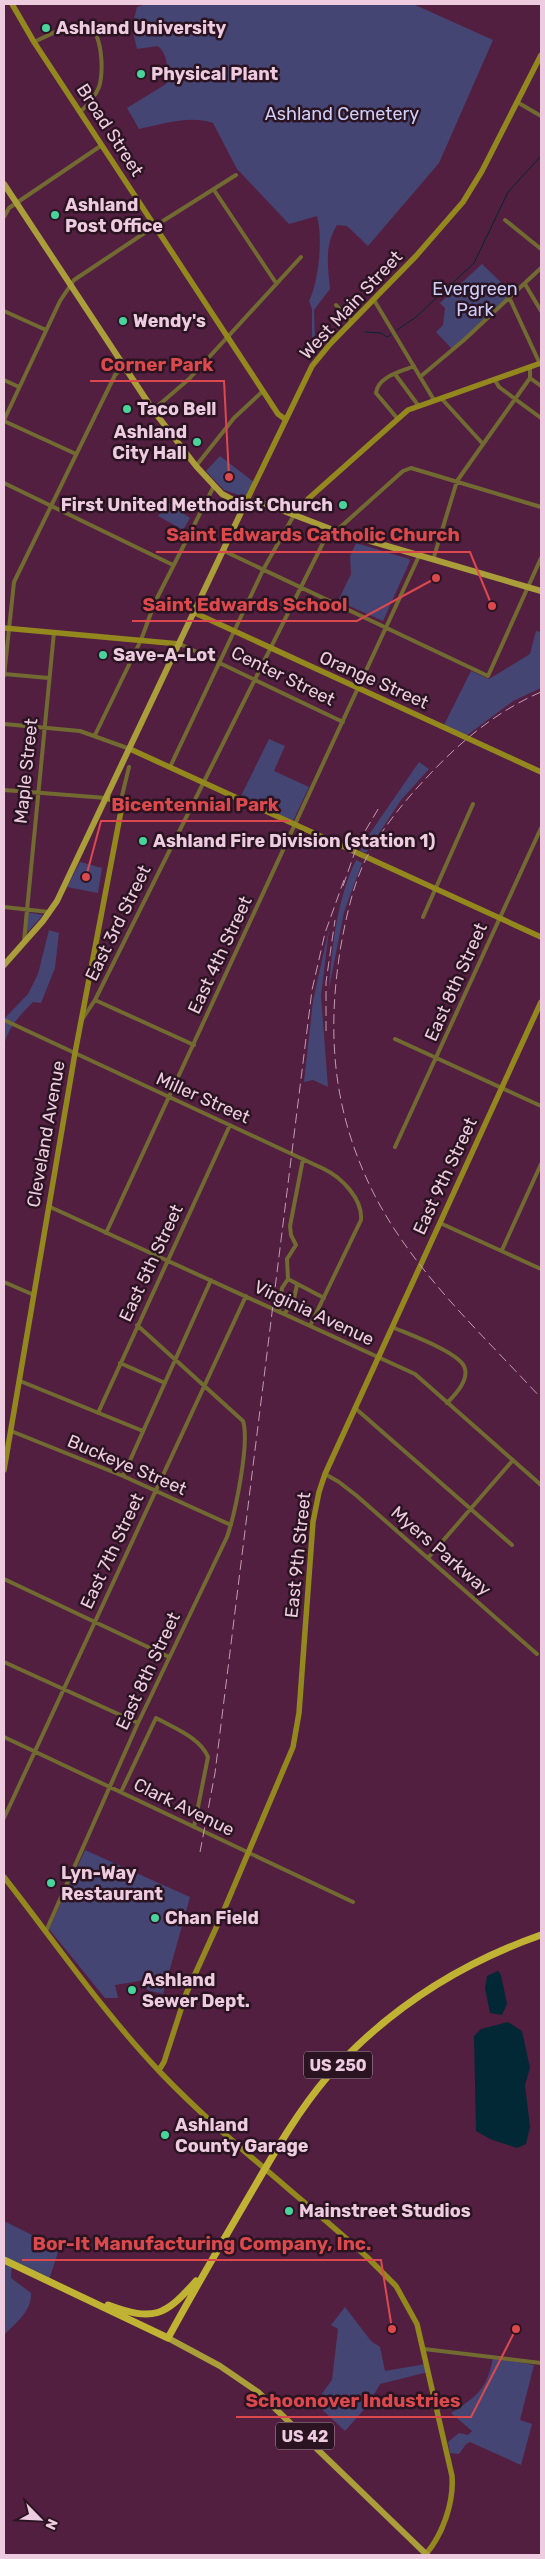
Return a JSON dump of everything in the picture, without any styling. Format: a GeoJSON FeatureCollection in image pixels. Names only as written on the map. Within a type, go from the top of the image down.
{"type":"FeatureCollection","features":[{"type":"Feature","properties":{"kind":"highway","name":"US 250"},"geometry":{"type":"LineString","coordinates":[[168,2338],[265,2168],[311,2098],[341,2062],[373,2031],[410,2002],[448,1977],[491,1954],[541,1936]]}},
{"type":"Feature","properties":{"kind":"highway","name":"US 42"},"geometry":{"type":"LineString","coordinates":[[4,2260],[168,2338]]}},
{"type":"Feature","properties":{"kind":"highway","name":"US 250"},"geometry":{"type":"LineString","coordinates":[[91,2301],[130,2313],[157,2313],[179,2300],[206,2269]]}},
{"type":"Feature","properties":{"kind":"main road"},"geometry":{"type":"LineString","coordinates":[[4,184],[153,410],[196,466],[227,497],[245,504],[258,502],[333,530],[541,591]]}},
{"type":"Feature","properties":{"kind":"main road","name":"West Main Street"},"geometry":{"type":"LineString","coordinates":[[4,965],[50,912],[195,613],[245,504]]}},
{"type":"Feature","properties":{"kind":"main road","name":"US 42"},"geometry":{"type":"LineString","coordinates":[[168,2338],[220,2366],[268,2401],[427,2555]]}},
{"type":"Feature","properties":{"kind":"street","name":"Broad Street"},"geometry":{"type":"LineString","coordinates":[[12,4],[34,42],[278,414],[285,419]]}},
{"type":"Feature","properties":{"kind":"street"},"geometry":{"type":"LineString","coordinates":[[34,42],[78,24],[87,25],[95,31],[103,66],[102,76],[94,96],[80,112]]}},
{"type":"Feature","properties":{"kind":"street","name":"West Main Street"},"geometry":{"type":"LineString","coordinates":[[245,504],[285,419],[317,360],[416,256],[466,197],[482,171],[541,55]]}},
{"type":"Feature","properties":{"kind":"street"},"geometry":{"type":"LineString","coordinates":[[517,102],[541,116]]}},
{"type":"Feature","properties":{"kind":"street"},"geometry":{"type":"LineString","coordinates":[[4,217],[9,208],[102,145]]}},
{"type":"Feature","properties":{"kind":"street"},"geometry":{"type":"LineString","coordinates":[[76,454],[4,418],[70,284],[155,226],[236,176]]}},
{"type":"Feature","properties":{"kind":"street"},"geometry":{"type":"LineString","coordinates":[[214,190],[276,283]]}},
{"type":"Feature","properties":{"kind":"street"},"geometry":{"type":"LineString","coordinates":[[505,220],[541,249]]}},
{"type":"Feature","properties":{"kind":"street"},"geometry":{"type":"LineString","coordinates":[[153,410],[189,379],[301,257]]}},
{"type":"Feature","properties":{"kind":"street"},"geometry":{"type":"LineString","coordinates":[[420,377],[541,268]]}},
{"type":"Feature","properties":{"kind":"street"},"geometry":{"type":"LineString","coordinates":[[525,284],[541,311]]}},
{"type":"Feature","properties":{"kind":"street"},"geometry":{"type":"LineString","coordinates":[[170,767],[263,570],[302,505],[397,418],[418,405],[540,363],[510,297]]}},
{"type":"Feature","properties":{"kind":"street"},"geometry":{"type":"LineString","coordinates":[[374,300],[434,400]]}},
{"type":"Feature","properties":{"kind":"street"},"geometry":{"type":"LineString","coordinates":[[336,305],[352,322]]}},
{"type":"Feature","properties":{"kind":"street"},"geometry":{"type":"LineString","coordinates":[[4,311],[46,330]]}},
{"type":"Feature","properties":{"kind":"street"},"geometry":{"type":"LineString","coordinates":[[49,678],[4,675],[6,628],[14,582],[115,375],[124,366]]}},
{"type":"Feature","properties":{"kind":"street"},"geometry":{"type":"LineString","coordinates":[[397,418],[376,393],[382,381],[414,366]]}},
{"type":"Feature","properties":{"kind":"street"},"geometry":{"type":"LineString","coordinates":[[433,560],[457,481],[530,378],[530,368]]}},
{"type":"Feature","properties":{"kind":"street"},"geometry":{"type":"LineString","coordinates":[[395,374],[418,405]]}},
{"type":"Feature","properties":{"kind":"street"},"geometry":{"type":"LineString","coordinates":[[530,378],[541,386]]}},
{"type":"Feature","properties":{"kind":"street"},"geometry":{"type":"LineString","coordinates":[[4,380],[19,387]]}},
{"type":"Feature","properties":{"kind":"street"},"geometry":{"type":"LineString","coordinates":[[494,380],[499,387],[541,418]]}},
{"type":"Feature","properties":{"kind":"street"},"geometry":{"type":"LineString","coordinates":[[196,466],[234,418],[263,391]]}},
{"type":"Feature","properties":{"kind":"street"},"geometry":{"type":"LineString","coordinates":[[441,398],[482,444]]}},
{"type":"Feature","properties":{"kind":"street"},"geometry":{"type":"LineString","coordinates":[[333,530],[406,469],[416,469],[541,507]]}},
{"type":"Feature","properties":{"kind":"street"},"geometry":{"type":"LineString","coordinates":[[4,483],[173,564]]}},
{"type":"Feature","properties":{"kind":"street"},"geometry":{"type":"LineString","coordinates":[[96,735],[141,640],[155,602],[173,564],[214,486]]}},
{"type":"Feature","properties":{"kind":"street","name":"East 3rd Street"},"geometry":{"type":"LineString","coordinates":[[81,1021],[95,1000],[301,587],[333,530]]}},
{"type":"Feature","properties":{"kind":"street"},"geometry":{"type":"LineString","coordinates":[[224,551],[488,676],[541,558]]}},
{"type":"Feature","properties":{"kind":"street","name":"East 4th Street"},"geometry":{"type":"LineString","coordinates":[[106,1233],[419,556]]}},
{"type":"Feature","properties":{"kind":"street","name":"Orange Street"},"geometry":{"type":"LineString","coordinates":[[195,613],[541,772]]}},
{"type":"Feature","properties":{"kind":"street","name":"Center Street"},"geometry":{"type":"LineString","coordinates":[[6,628],[180,644],[343,722]]}},
{"type":"Feature","properties":{"kind":"street","name":"Maple Street"},"geometry":{"type":"LineString","coordinates":[[24,943],[54,632]]}},
{"type":"Feature","properties":{"kind":"street"},"geometry":{"type":"LineString","coordinates":[[4,724],[45,727],[96,735],[204,782],[541,938]]}},
{"type":"Feature","properties":{"kind":"street","name":"Cleveland Avenue"},"geometry":{"type":"LineString","coordinates":[[4,1470],[75,1053],[121,811],[120,804],[129,767]]}},
{"type":"Feature","properties":{"kind":"street"},"geometry":{"type":"LineString","coordinates":[[4,790],[106,798],[120,804]]}},
{"type":"Feature","properties":{"kind":"street"},"geometry":{"type":"LineString","coordinates":[[422,917],[473,804]]}},
{"type":"Feature","properties":{"kind":"street","name":"East 8th Street"},"geometry":{"type":"LineString","coordinates":[[395,1147],[541,828]]}},
{"type":"Feature","properties":{"kind":"street"},"geometry":{"type":"LineString","coordinates":[[4,907],[50,912]]}},
{"type":"Feature","properties":{"kind":"street"},"geometry":{"type":"LineString","coordinates":[[95,1000],[194,1045]]}},
{"type":"Feature","properties":{"kind":"street","name":"East 9th Street"},"geometry":{"type":"LineString","coordinates":[[159,2070],[164,2062],[186,1994],[293,1747],[296,1733],[314,1522],[319,1492],[325,1474],[541,1002]]}},
{"type":"Feature","properties":{"kind":"street","name":"Miller Street"},"geometry":{"type":"LineString","coordinates":[[4,1020],[168,1098],[230,1124],[333,1173],[342,1180],[361,1213],[358,1227],[324,1298]]}},
{"type":"Feature","properties":{"kind":"street"},"geometry":{"type":"LineString","coordinates":[[395,1039],[541,1106]]}},
{"type":"Feature","properties":{"kind":"street","name":"East 5th Street"},"geometry":{"type":"LineString","coordinates":[[98,1413],[230,1124]]}},
{"type":"Feature","properties":{"kind":"street"},"geometry":{"type":"LineString","coordinates":[[282,1313],[282,1288],[288,1279],[287,1259],[296,1245],[291,1235],[290,1226],[303,1159]]}},
{"type":"Feature","properties":{"kind":"street"},"geometry":{"type":"LineString","coordinates":[[502,1250],[541,1164]]}},
{"type":"Feature","properties":{"kind":"street","name":"Virginia Avenue"},"geometry":{"type":"LineString","coordinates":[[48,1206],[415,1374],[541,1485]]}},
{"type":"Feature","properties":{"kind":"street"},"geometry":{"type":"LineString","coordinates":[[440,1223],[541,1268]]}},
{"type":"Feature","properties":{"kind":"street"},"geometry":{"type":"LineString","coordinates":[[288,1279],[324,1298],[310,1326]]}},
{"type":"Feature","properties":{"kind":"street"},"geometry":{"type":"LineString","coordinates":[[123,1476],[211,1280]]}},
{"type":"Feature","properties":{"kind":"street"},"geometry":{"type":"LineString","coordinates":[[4,1282],[34,1295]]}},
{"type":"Feature","properties":{"kind":"street"},"geometry":{"type":"LineString","coordinates":[[282,1313],[293,1303],[297,1285]]}},
{"type":"Feature","properties":{"kind":"street","name":"East 7th Street"},"geometry":{"type":"LineString","coordinates":[[4,1818],[246,1296]]}},
{"type":"Feature","properties":{"kind":"street"},"geometry":{"type":"LineString","coordinates":[[137,1325],[205,1384]]}},
{"type":"Feature","properties":{"kind":"street"},"geometry":{"type":"LineString","coordinates":[[392,1326],[447,1352],[462,1364],[465,1372],[461,1386],[447,1402]]}},
{"type":"Feature","properties":{"kind":"street"},"geometry":{"type":"LineString","coordinates":[[120,1363],[165,1383]]}},
{"type":"Feature","properties":{"kind":"street"},"geometry":{"type":"LineString","coordinates":[[20,1381],[143,1431]]}},
{"type":"Feature","properties":{"kind":"street","name":"East 8th Street"},"geometry":{"type":"LineString","coordinates":[[46,1930],[138,1724],[231,1525],[245,1430],[239,1416],[205,1384]]}},
{"type":"Feature","properties":{"kind":"street"},"geometry":{"type":"LineString","coordinates":[[355,1408],[471,1506],[512,1545]]}},
{"type":"Feature","properties":{"kind":"street","name":"Buckeye Street"},"geometry":{"type":"LineString","coordinates":[[11,1431],[123,1476],[231,1525]]}},
{"type":"Feature","properties":{"kind":"street"},"geometry":{"type":"LineString","coordinates":[[428,1558],[471,1506],[513,1460]]}},
{"type":"Feature","properties":{"kind":"street","name":"Myers Parkway"},"geometry":{"type":"LineString","coordinates":[[325,1474],[344,1485],[537,1654]]}},
{"type":"Feature","properties":{"kind":"street"},"geometry":{"type":"LineString","coordinates":[[4,1579],[169,1657]]}},
{"type":"Feature","properties":{"kind":"street"},"geometry":{"type":"LineString","coordinates":[[4,1662],[138,1724]]}},
{"type":"Feature","properties":{"kind":"street"},"geometry":{"type":"LineString","coordinates":[[121,1792],[156,1718],[194,1740],[206,1751],[208,1764],[194,1828]]}},
{"type":"Feature","properties":{"kind":"street","name":"Clark Avenue"},"geometry":{"type":"LineString","coordinates":[[4,1737],[353,1902]]}},
{"type":"Feature","properties":{"kind":"street"},"geometry":{"type":"LineString","coordinates":[[4,1877],[106,2008],[159,2070],[265,2168],[382,2270],[396,2286],[412,2312],[424,2349],[453,2485],[446,2518],[436,2541],[427,2555]]}},
{"type":"Feature","properties":{"kind":"street"},"geometry":{"type":"LineString","coordinates":[[424,2349],[541,2364]]}},
{"type":"Feature","properties":{"kind":"green space","name":"Ashland Cemetery"},"geometry":{"type":"Polygon","coordinates":[[[146,4],[413,4],[493,40],[439,163],[368,246],[347,226],[337,225],[329,248],[330,289],[314,310],[315,340],[312,345],[312,309],[309,301],[318,271],[320,235],[317,216],[289,224],[237,169],[213,123],[186,120],[139,129],[127,108],[166,84],[167,64],[162,50],[158,46],[137,49],[132,27],[137,7],[146,4]]]}},
{"type":"Feature","properties":{"kind":"green space","name":"Evergreen Park"},"geometry":{"type":"Polygon","coordinates":[[[482,264],[512,293],[452,349],[436,332],[443,325],[445,308],[440,303],[482,264]]]}},
{"type":"Feature","properties":{"kind":"green space"},"geometry":{"type":"Polygon","coordinates":[[[220,456],[255,483],[248,498],[224,490],[206,471],[220,456]]]}},
{"type":"Feature","properties":{"kind":"green space"},"geometry":{"type":"Polygon","coordinates":[[[169,503],[190,518],[183,530],[158,516],[169,503]]]}},
{"type":"Feature","properties":{"kind":"green space"},"geometry":{"type":"Polygon","coordinates":[[[356,543],[409,559],[410,561],[383,621],[338,601],[351,574],[350,556],[356,543]]]}},
{"type":"Feature","properties":{"kind":"green space"},"geometry":{"type":"Polygon","coordinates":[[[536,631],[541,632],[541,688],[513,701],[466,736],[443,727],[471,671],[489,679],[530,654],[536,631]]]}},
{"type":"Feature","properties":{"kind":"green space"},"geometry":{"type":"Polygon","coordinates":[[[269,739],[285,746],[274,771],[309,787],[293,821],[241,796],[269,739]]]}},
{"type":"Feature","properties":{"kind":"green space"},"geometry":{"type":"Polygon","coordinates":[[[419,762],[429,769],[401,800],[366,853],[360,851],[366,839],[419,762]]]}},
{"type":"Feature","properties":{"kind":"green space"},"geometry":{"type":"Polygon","coordinates":[[[356,860],[362,863],[344,912],[329,989],[340,907],[356,860]]]}},
{"type":"Feature","properties":{"kind":"green space"},"geometry":{"type":"Polygon","coordinates":[[[80,862],[102,868],[98,893],[67,887],[80,862]]]}},
{"type":"Feature","properties":{"kind":"green space"},"geometry":{"type":"Polygon","coordinates":[[[26,912],[43,915],[24,936],[26,912]]]}},
{"type":"Feature","properties":{"kind":"green space"},"geometry":{"type":"Polygon","coordinates":[[[329,929],[321,996],[328,1087],[313,1080],[304,1082],[313,1001],[329,929]]]}},
{"type":"Feature","properties":{"kind":"green space"},"geometry":{"type":"Polygon","coordinates":[[[49,930],[59,933],[55,968],[41,1003],[33,1002],[19,1017],[8,1033],[4,1046],[4,1019],[28,994],[38,974],[49,930]]]}},
{"type":"Feature","properties":{"kind":"green space"},"geometry":{"type":"Polygon","coordinates":[[[85,1850],[190,1897],[163,1994],[147,1990],[145,1980],[115,1985],[118,1998],[105,1998],[49,1929],[85,1850]]]}},
{"type":"Feature","properties":{"kind":"green space"},"geometry":{"type":"Polygon","coordinates":[[[4,2221],[54,2246],[58,2252],[49,2280],[4,2259],[4,2221]]]}},
{"type":"Feature","properties":{"kind":"green space"},"geometry":{"type":"Polygon","coordinates":[[[4,2262],[12,2265],[11,2278],[31,2293],[31,2299],[26,2311],[4,2335],[4,2262]]]}},
{"type":"Feature","properties":{"kind":"green space"},"geometry":{"type":"Polygon","coordinates":[[[345,2307],[371,2341],[380,2347],[385,2371],[426,2364],[428,2372],[380,2384],[368,2405],[345,2431],[315,2403],[332,2380],[338,2329],[331,2325],[345,2307]]]}},
{"type":"Feature","properties":{"kind":"green space"},"geometry":{"type":"Polygon","coordinates":[[[493,2358],[534,2365],[520,2420],[532,2424],[521,2465],[470,2442],[466,2444],[459,2454],[450,2453],[448,2442],[459,2433],[468,2435],[472,2431],[451,2413],[468,2402],[480,2391],[488,2377],[493,2358]]]}},
{"type":"Feature","properties":{"kind":"water"},"geometry":{"type":"Polygon","coordinates":[[[498,1971],[501,1975],[507,2004],[502,2015],[490,2013],[485,1988],[487,1976],[498,1971]]]}},
{"type":"Feature","properties":{"kind":"water"},"geometry":{"type":"Polygon","coordinates":[[[508,2022],[522,2031],[530,2068],[525,2085],[530,2127],[526,2144],[517,2148],[490,2139],[476,2131],[474,2036],[481,2029],[508,2022]]]}},
{"type":"Feature","properties":{"kind":"waterway"},"geometry":{"type":"LineString","coordinates":[[397,330],[416,317],[474,263],[508,192],[541,156]]}},
{"type":"Feature","properties":{"kind":"waterway"},"geometry":{"type":"LineString","coordinates":[[365,332],[381,333],[387,337],[391,335]]}},
{"type":"Feature","properties":{"kind":"railway"},"geometry":{"type":"LineString","coordinates":[[541,692],[525,699],[496,717],[455,749],[406,801],[377,840],[364,862],[355,885],[341,945],[334,1011],[334,1042],[342,1104],[350,1135],[375,1196],[391,1224],[430,1277],[541,1398]]}},
{"type":"Feature","properties":{"kind":"railway"},"geometry":{"type":"LineString","coordinates":[[343,886],[358,843],[380,806]]}},
{"type":"Feature","properties":{"kind":"railway"},"geometry":{"type":"LineString","coordinates":[[200,1852],[215,1773],[312,990],[325,933],[344,880]]}},
{"type":"Feature","properties":{"kind":"railway"},"geometry":{"type":"LineString","coordinates":[[326,1031],[326,982],[335,920]]}},
{"type":"Feature","properties":{"kind":"place","name":"Ashland University"},"geometry":{"type":"Point","coordinates":[46,28]}},
{"type":"Feature","properties":{"kind":"place","name":"Physical Plant"},"geometry":{"type":"Point","coordinates":[141,74]}},
{"type":"Feature","properties":{"kind":"place","name":"Ashland Post Office"},"geometry":{"type":"Point","coordinates":[55,215]}},
{"type":"Feature","properties":{"kind":"place","name":"Wendy's"},"geometry":{"type":"Point","coordinates":[123,321]}},
{"type":"Feature","properties":{"kind":"place","name":"Taco Bell"},"geometry":{"type":"Point","coordinates":[127,409]}},
{"type":"Feature","properties":{"kind":"place","name":"Ashland City Hall"},"geometry":{"type":"Point","coordinates":[197,442]}},
{"type":"Feature","properties":{"kind":"place","name":"Corner Park"},"geometry":{"type":"Point","coordinates":[229,477]}},
{"type":"Feature","properties":{"kind":"place","name":"First United Methodist Church"},"geometry":{"type":"Point","coordinates":[343,505]}},
{"type":"Feature","properties":{"kind":"place","name":"Saint Edwards School"},"geometry":{"type":"Point","coordinates":[436,578]}},
{"type":"Feature","properties":{"kind":"place","name":"Saint Edwards Catholic Church"},"geometry":{"type":"Point","coordinates":[492,606]}},
{"type":"Feature","properties":{"kind":"place","name":"Save-A-Lot"},"geometry":{"type":"Point","coordinates":[103,655]}},
{"type":"Feature","properties":{"kind":"place","name":"Ashland Fire Division (station 1)"},"geometry":{"type":"Point","coordinates":[143,841]}},
{"type":"Feature","properties":{"kind":"place","name":"Bicentennial Park"},"geometry":{"type":"Point","coordinates":[86,877]}},
{"type":"Feature","properties":{"kind":"place","name":"Lyn-Way Restaurant"},"geometry":{"type":"Point","coordinates":[51,1883]}},
{"type":"Feature","properties":{"kind":"place","name":"Chan Field"},"geometry":{"type":"Point","coordinates":[155,1918]}},
{"type":"Feature","properties":{"kind":"place","name":"Ashland Sewer Dept."},"geometry":{"type":"Point","coordinates":[132,1990]}},
{"type":"Feature","properties":{"kind":"place","name":"Ashland County Garage"},"geometry":{"type":"Point","coordinates":[165,2135]}},
{"type":"Feature","properties":{"kind":"place","name":"Mainstreet Studios"},"geometry":{"type":"Point","coordinates":[289,2211]}},
{"type":"Feature","properties":{"kind":"place","name":"Bor-It Manufacturing Company, Inc."},"geometry":{"type":"Point","coordinates":[392,2329]}},
{"type":"Feature","properties":{"kind":"place","name":"Schoonover Industries"},"geometry":{"type":"Point","coordinates":[516,2329]}}]}
